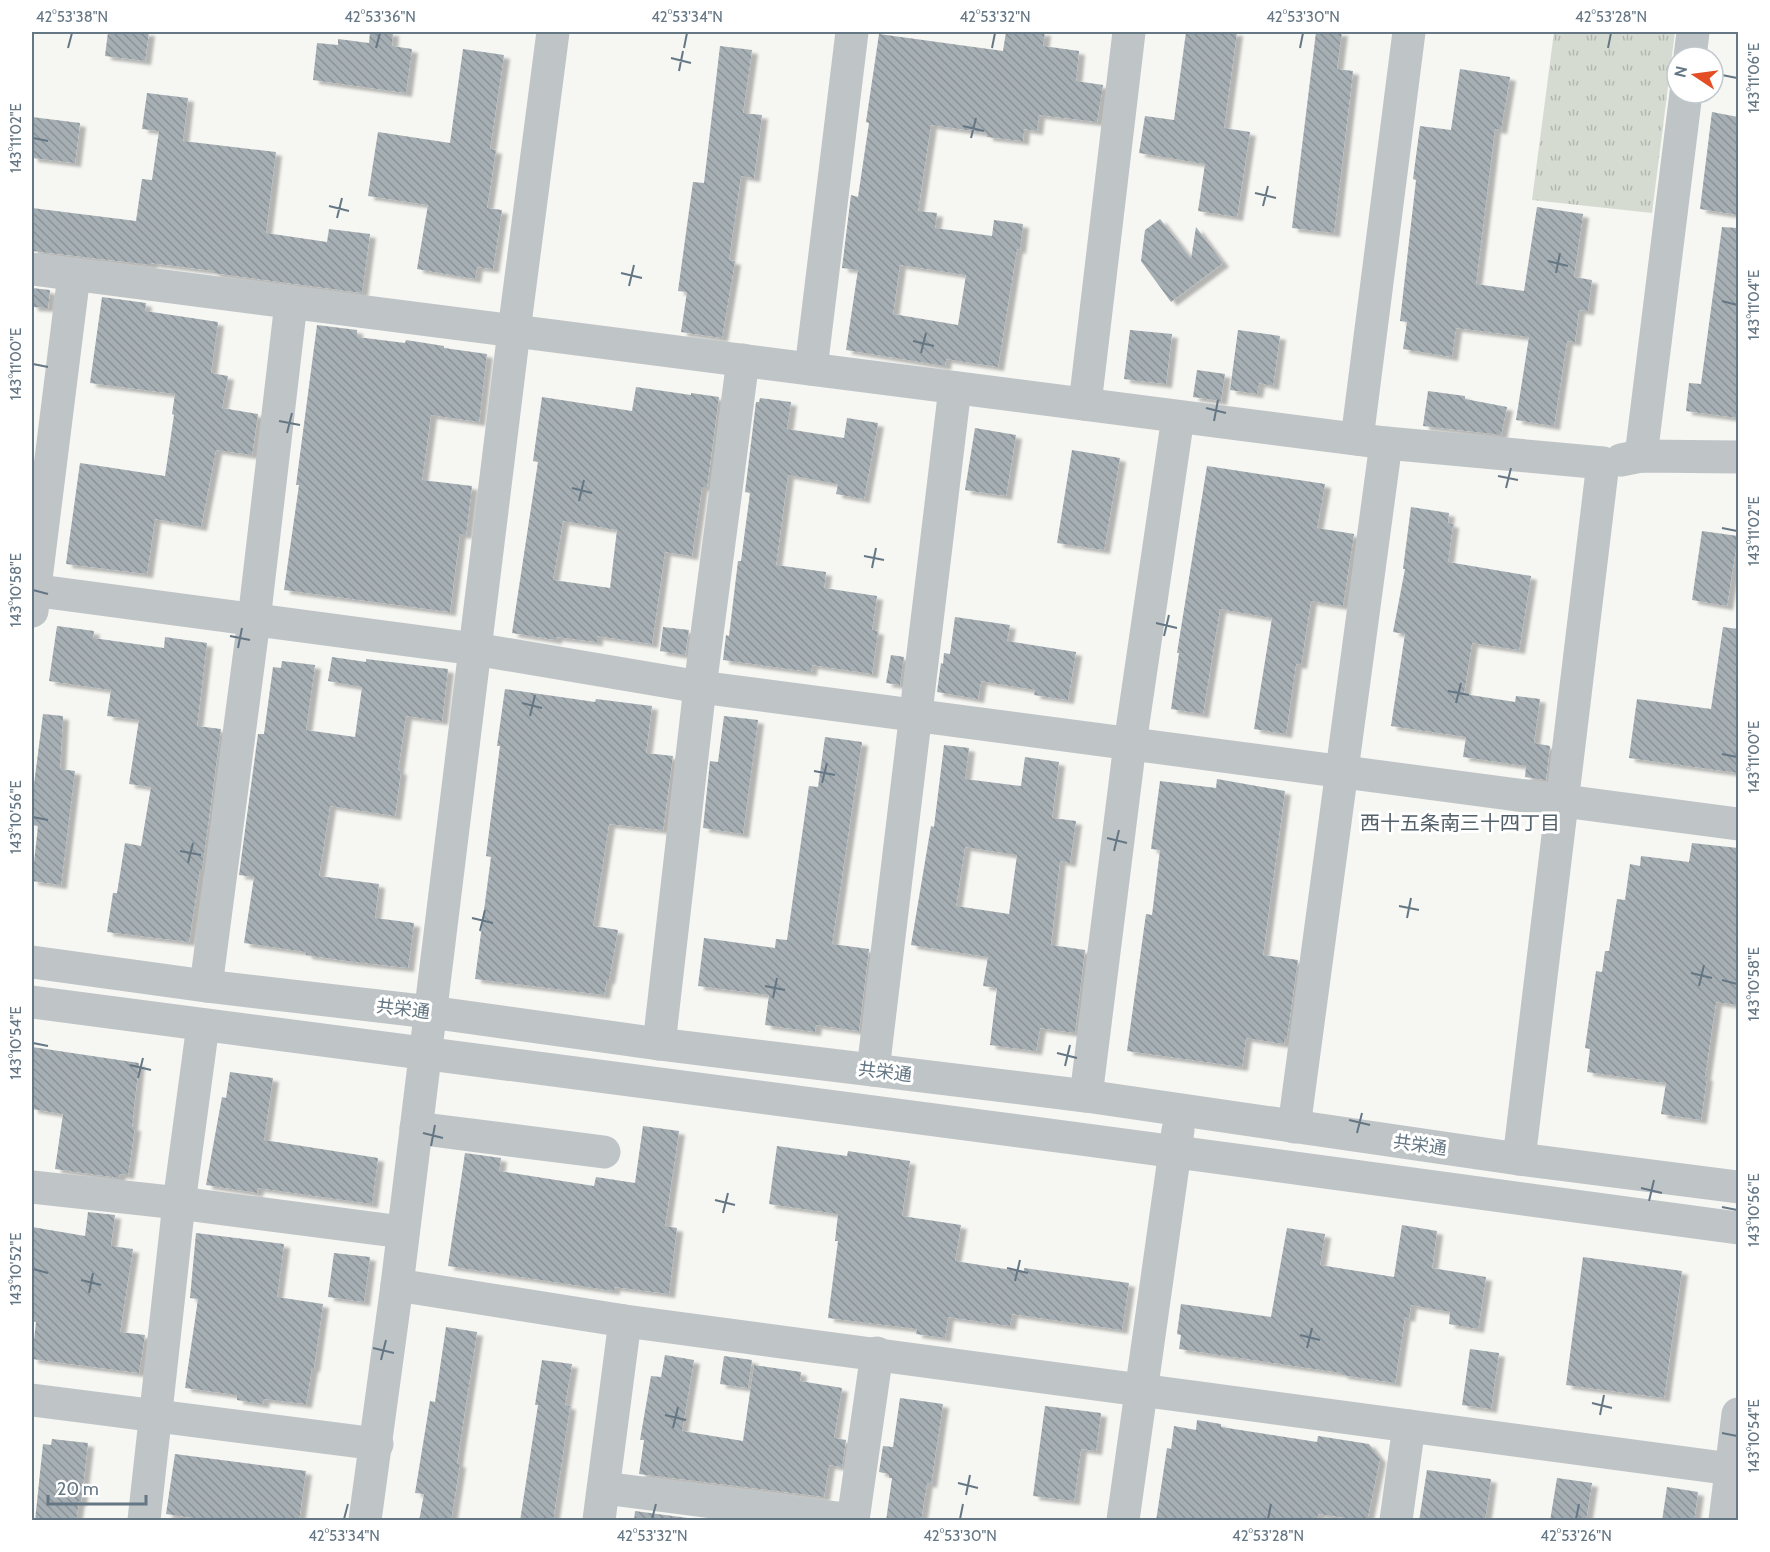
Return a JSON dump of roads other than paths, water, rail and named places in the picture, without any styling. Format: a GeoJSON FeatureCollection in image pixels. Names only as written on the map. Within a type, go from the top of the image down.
{"type":"FeatureCollection","features":[{"type":"Feature","properties":{"kind":"street"},"geometry":{"type":"LineString","coordinates":[[365,1521],[377,1444],[553,32]]}},
{"type":"Feature","properties":{"kind":"street"},"geometry":{"type":"LineString","coordinates":[[811,369],[852,32]]}},
{"type":"Feature","properties":{"kind":"street"},"geometry":{"type":"LineString","coordinates":[[1085,404],[1129,32]]}},
{"type":"Feature","properties":{"kind":"street"},"geometry":{"type":"LineString","coordinates":[[1294,1127],[1342,772],[1409,32]]}},
{"type":"Feature","properties":{"kind":"street"},"geometry":{"type":"LineString","coordinates":[[1641,456],[1685,105]]}},
{"type":"Feature","properties":{"kind":"street"},"geometry":{"type":"LineString","coordinates":[[32,270],[1371,441],[1603,463],[1641,456],[1738,457]]}},
{"type":"Feature","properties":{"kind":"street"},"geometry":{"type":"LineString","coordinates":[[74,275],[32,598],[254,620],[475,649],[700,687],[1738,824]]}},
{"type":"Feature","properties":{"kind":"street"},"geometry":{"type":"LineString","coordinates":[[206,986],[254,620],[291,303]]}},
{"type":"Feature","properties":{"kind":"street"},"geometry":{"type":"LineString","coordinates":[[659,1044],[700,687],[743,360]]}},
{"type":"Feature","properties":{"kind":"street"},"geometry":{"type":"LineString","coordinates":[[873,1070],[955,388]]}},
{"type":"Feature","properties":{"kind":"street"},"geometry":{"type":"LineString","coordinates":[[1086,1096],[1130,744],[1178,417]]}},
{"type":"Feature","properties":{"kind":"street"},"geometry":{"type":"LineString","coordinates":[[1519,1159],[1603,463]]}},
{"type":"Feature","properties":{"kind":"street","name":"共栄通"},"geometry":{"type":"LineString","coordinates":[[32,962],[206,986],[430,1012],[659,1044],[1086,1096],[1519,1159],[1738,1187]]}},
{"type":"Feature","properties":{"kind":"street"},"geometry":{"type":"LineString","coordinates":[[32,1002],[1738,1228]]}},
{"type":"Feature","properties":{"kind":"street"},"geometry":{"type":"LineString","coordinates":[[144,1521],[179,1203],[203,1025]]}},
{"type":"Feature","properties":{"kind":"street"},"geometry":{"type":"LineString","coordinates":[[1123,1521],[1181,1110]]}},
{"type":"Feature","properties":{"kind":"street"},"geometry":{"type":"LineString","coordinates":[[416,1128],[604,1152]]}},
{"type":"Feature","properties":{"kind":"street"},"geometry":{"type":"LineString","coordinates":[[32,1187],[179,1203],[402,1232]]}},
{"type":"Feature","properties":{"kind":"street"},"geometry":{"type":"LineString","coordinates":[[397,1284],[625,1320],[1731,1469]]}},
{"type":"Feature","properties":{"kind":"street"},"geometry":{"type":"LineString","coordinates":[[599,1521],[625,1320]]}},
{"type":"Feature","properties":{"kind":"street"},"geometry":{"type":"LineString","coordinates":[[604,1488],[853,1520],[877,1353]]}},
{"type":"Feature","properties":{"kind":"street"},"geometry":{"type":"LineString","coordinates":[[32,1400],[377,1444]]}},
{"type":"Feature","properties":{"kind":"street"},"geometry":{"type":"LineString","coordinates":[[1725,1521],[1738,1414]]}},
{"type":"Feature","properties":{"kind":"street"},"geometry":{"type":"LineString","coordinates":[[1396,1521],[1409,1426]]}},
{"type":"Feature","properties":{"kind":"district","name":"西十五条南三十四丁目"},"geometry":{"type":"Point","coordinates":[1460,823]}}]}
